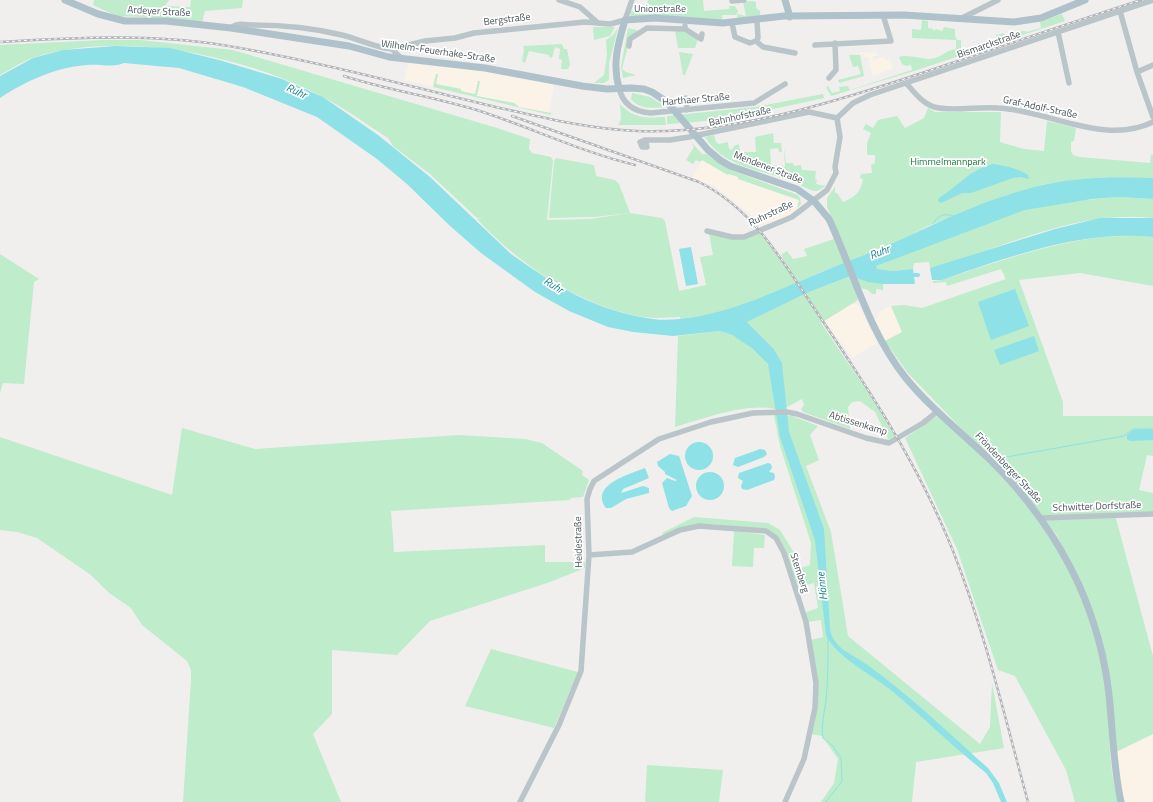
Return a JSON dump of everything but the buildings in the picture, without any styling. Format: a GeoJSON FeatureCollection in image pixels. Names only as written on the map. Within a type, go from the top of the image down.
{"type":"FeatureCollection","features":[{"type":"Feature","properties":{"kind":"main road","name":"Ardeyer Straße"},"geometry":{"type":"LineString","coordinates":[[65,0],[98,14],[120,20],[166,21],[231,28]]}},
{"type":"Feature","properties":{"kind":"main road","name":"Unionstraße"},"geometry":{"type":"LineString","coordinates":[[625,20],[647,18],[732,23],[778,17],[886,15],[962,18],[1000,22],[1026,21],[1051,15],[1085,0]]}},
{"type":"Feature","properties":{"kind":"main road"},"geometry":{"type":"LineString","coordinates":[[785,1],[790,17]]}},
{"type":"Feature","properties":{"kind":"main road"},"geometry":{"type":"LineString","coordinates":[[778,17],[785,1]]}},
{"type":"Feature","properties":{"kind":"main road"},"geometry":{"type":"LineString","coordinates":[[619,88],[615,61],[625,20]]}},
{"type":"Feature","properties":{"kind":"main road","name":"Wilhelm-Feuerhake-Straße"},"geometry":{"type":"LineString","coordinates":[[231,28],[349,46],[401,58],[485,68],[582,86],[607,89],[619,88]]}},
{"type":"Feature","properties":{"kind":"main road","name":"Mendener Straße"},"geometry":{"type":"LineString","coordinates":[[619,88],[644,89],[662,98],[675,110],[712,154],[730,166],[797,189],[814,201],[829,219],[848,266]]}},
{"type":"Feature","properties":{"kind":"main road","name":"Fröndenberger Straße"},"geometry":{"type":"LineString","coordinates":[[848,266],[871,323],[887,351],[906,378],[1006,478],[1041,518],[1059,546],[1079,586],[1097,635],[1108,688],[1115,771],[1121,802]]}},
{"type":"Feature","properties":{"kind":"street"},"geometry":{"type":"LineString","coordinates":[[559,0],[580,8],[598,23]]}},
{"type":"Feature","properties":{"kind":"street"},"geometry":{"type":"LineString","coordinates":[[625,20],[632,0]]}},
{"type":"Feature","properties":{"kind":"street"},"geometry":{"type":"LineString","coordinates":[[732,1],[744,0]]}},
{"type":"Feature","properties":{"kind":"street"},"geometry":{"type":"LineString","coordinates":[[962,18],[989,1],[998,0]]}},
{"type":"Feature","properties":{"kind":"street","name":"Bismarckstraße"},"geometry":{"type":"LineString","coordinates":[[837,118],[860,100],[906,83],[1153,0]]}},
{"type":"Feature","properties":{"kind":"street"},"geometry":{"type":"LineString","coordinates":[[1120,11],[1137,72],[1153,117]]}},
{"type":"Feature","properties":{"kind":"street"},"geometry":{"type":"LineString","coordinates":[[815,45],[891,41],[887,29],[886,15]]}},
{"type":"Feature","properties":{"kind":"street","name":"Bergstraße"},"geometry":{"type":"LineString","coordinates":[[231,28],[238,24],[288,25],[343,35],[384,49],[392,49],[425,41],[454,38],[474,33],[585,22],[610,24],[625,20]]}},
{"type":"Feature","properties":{"kind":"street"},"geometry":{"type":"LineString","coordinates":[[685,20],[685,29]]}},
{"type":"Feature","properties":{"kind":"street"},"geometry":{"type":"LineString","coordinates":[[756,41],[758,38],[757,20]]}},
{"type":"Feature","properties":{"kind":"street"},"geometry":{"type":"LineString","coordinates":[[732,23],[736,38],[750,43],[756,41]]}},
{"type":"Feature","properties":{"kind":"street"},"geometry":{"type":"LineString","coordinates":[[629,46],[630,39],[647,28],[685,29],[701,39],[702,34]]}},
{"type":"Feature","properties":{"kind":"street"},"geometry":{"type":"LineString","coordinates":[[1058,32],[1069,83]]}},
{"type":"Feature","properties":{"kind":"street"},"geometry":{"type":"LineString","coordinates":[[756,41],[763,47],[795,53]]}},
{"type":"Feature","properties":{"kind":"street"},"geometry":{"type":"LineString","coordinates":[[829,78],[836,70],[835,43]]}},
{"type":"Feature","properties":{"kind":"street"},"geometry":{"type":"LineString","coordinates":[[392,49],[401,58]]}},
{"type":"Feature","properties":{"kind":"street"},"geometry":{"type":"LineString","coordinates":[[1137,72],[1153,66]]}},
{"type":"Feature","properties":{"kind":"street","name":"Graf-Adolf-Straße"},"geometry":{"type":"LineString","coordinates":[[906,83],[924,102],[940,108],[1002,108],[1080,126],[1123,130],[1139,128],[1153,122]]}},
{"type":"Feature","properties":{"kind":"street","name":"Harthaer Straße"},"geometry":{"type":"LineString","coordinates":[[619,88],[622,98],[628,105],[638,111],[651,113],[754,103],[783,86]]}},
{"type":"Feature","properties":{"kind":"street"},"geometry":{"type":"LineString","coordinates":[[686,98],[687,110]]}},
{"type":"Feature","properties":{"kind":"street","name":"Bahnhofstraße"},"geometry":{"type":"LineString","coordinates":[[645,140],[670,140],[689,137],[809,112],[837,118]]}},
{"type":"Feature","properties":{"kind":"street","name":"Ruhrstraße"},"geometry":{"type":"LineString","coordinates":[[707,230],[732,237],[744,237],[792,217],[827,190],[832,182],[832,172],[835,167],[840,137],[837,118]]}},
{"type":"Feature","properties":{"kind":"street","name":"Abtissenkamp"},"geometry":{"type":"LineString","coordinates":[[788,412],[866,438],[889,443],[923,423],[938,411]]}},
{"type":"Feature","properties":{"kind":"street","name":"Heidestraße"},"geometry":{"type":"LineString","coordinates":[[520,802],[555,732],[582,671],[589,555],[587,499],[591,486],[598,478],[659,438],[731,417],[753,413],[788,412]]}},
{"type":"Feature","properties":{"kind":"street","name":"Schwitter Dorfstraße"},"geometry":{"type":"LineString","coordinates":[[1041,518],[1153,514]]}},
{"type":"Feature","properties":{"kind":"street","name":"Stemberg"},"geometry":{"type":"LineString","coordinates":[[589,555],[632,552],[680,530],[699,526],[766,532],[776,538],[784,553],[806,622],[816,683],[815,708],[804,760],[785,802]]}},
{"type":"Feature","properties":{"kind":"shaded area"},"geometry":{"type":"Polygon","coordinates":[[[860,52],[877,53],[877,56],[873,56],[873,60],[884,57],[886,60],[890,59],[893,68],[873,76],[868,57],[864,57],[864,54],[860,54],[860,52]]]}},
{"type":"Feature","properties":{"kind":"shaded area"},"geometry":{"type":"Polygon","coordinates":[[[409,63],[475,70],[554,85],[549,113],[512,106],[404,80],[409,63]]]}},
{"type":"Feature","properties":{"kind":"shaded area"},"geometry":{"type":"Polygon","coordinates":[[[702,160],[727,175],[738,177],[738,179],[799,200],[797,208],[793,214],[783,219],[762,224],[714,186],[692,178],[702,160]]]}},
{"type":"Feature","properties":{"kind":"shaded area"},"geometry":{"type":"Polygon","coordinates":[[[853,303],[859,306],[877,343],[852,358],[825,321],[853,303]]]}},
{"type":"Feature","properties":{"kind":"shaded area"},"geometry":{"type":"Polygon","coordinates":[[[891,306],[902,332],[885,341],[874,319],[878,317],[879,312],[891,306]]]}},
{"type":"Feature","properties":{"kind":"shaded area"},"geometry":{"type":"Polygon","coordinates":[[[1153,734],[1153,802],[1125,802],[1118,773],[1116,752],[1153,734]]]}},
{"type":"Feature","properties":{"kind":"green space"},"geometry":{"type":"Polygon","coordinates":[[[94,0],[169,0],[165,6],[190,7],[191,0],[243,0],[242,8],[205,11],[202,22],[169,18],[117,16],[93,5],[94,0]]]}},
{"type":"Feature","properties":{"kind":"green space"},"geometry":{"type":"Polygon","coordinates":[[[648,0],[703,0],[704,11],[729,9],[729,6],[735,6],[738,11],[736,15],[722,15],[723,23],[630,19],[631,11],[645,9],[648,0]]]}},
{"type":"Feature","properties":{"kind":"green space"},"geometry":{"type":"Polygon","coordinates":[[[743,2],[756,2],[756,8],[760,11],[761,20],[738,23],[737,14],[746,16],[743,2]]]}},
{"type":"Feature","properties":{"kind":"green space"},"geometry":{"type":"Polygon","coordinates":[[[1062,14],[1065,21],[911,72],[831,96],[826,87],[828,86],[832,93],[840,91],[839,87],[848,86],[850,90],[912,70],[911,65],[906,66],[902,64],[899,57],[906,56],[930,59],[956,49],[956,40],[912,38],[912,29],[921,30],[922,20],[928,21],[928,28],[933,29],[934,31],[936,29],[942,31],[944,27],[955,29],[955,36],[957,40],[961,40],[961,54],[993,43],[996,41],[996,35],[1004,33],[1004,37],[1016,35],[1016,32],[1027,32],[1041,28],[1040,22],[1062,14]]]}},
{"type":"Feature","properties":{"kind":"green space"},"geometry":{"type":"Polygon","coordinates":[[[593,27],[615,27],[610,36],[594,40],[593,27]]]}},
{"type":"Feature","properties":{"kind":"green space"},"geometry":{"type":"Polygon","coordinates":[[[618,28],[609,64],[609,80],[604,83],[594,83],[604,75],[607,55],[606,40],[613,35],[618,28]]]}},
{"type":"Feature","properties":{"kind":"green space"},"geometry":{"type":"Polygon","coordinates":[[[628,28],[637,30],[638,32],[630,38],[622,69],[636,75],[623,78],[621,67],[628,28]]]}},
{"type":"Feature","properties":{"kind":"green space"},"geometry":{"type":"Polygon","coordinates":[[[675,31],[684,31],[698,39],[695,48],[678,48],[675,31]]]}},
{"type":"Feature","properties":{"kind":"green space","name":"Himmelmannpark"},"geometry":{"type":"Polygon","coordinates":[[[103,40],[140,40],[233,50],[530,139],[529,149],[532,153],[551,157],[553,161],[547,220],[590,219],[630,213],[662,218],[665,221],[679,291],[706,285],[700,257],[713,255],[709,233],[723,237],[739,238],[759,232],[784,265],[786,264],[781,255],[787,251],[793,259],[807,256],[804,249],[834,239],[837,247],[843,245],[827,207],[827,198],[835,187],[835,193],[837,193],[843,202],[851,198],[857,194],[861,187],[863,179],[860,178],[861,174],[872,173],[871,165],[875,163],[875,155],[867,155],[867,143],[871,133],[863,129],[866,124],[873,128],[878,120],[897,116],[905,128],[924,118],[928,108],[935,112],[1001,112],[1000,142],[1024,149],[1044,151],[1047,121],[1076,128],[1074,141],[1071,142],[1071,151],[1073,155],[1079,157],[1150,163],[1151,155],[1153,155],[1153,178],[1108,177],[1045,184],[1003,196],[928,226],[899,241],[816,274],[753,302],[712,314],[680,319],[680,317],[655,318],[631,314],[606,307],[582,297],[558,284],[535,269],[494,236],[477,219],[482,218],[477,218],[430,174],[393,146],[388,138],[323,97],[292,82],[257,69],[182,51],[144,47],[106,46],[69,49],[35,57],[0,75],[0,45],[103,40]]]}},
{"type":"Feature","properties":{"kind":"green space"},"geometry":{"type":"Polygon","coordinates":[[[562,44],[564,49],[567,49],[570,65],[568,69],[561,69],[562,60],[559,59],[560,49],[555,47],[552,58],[549,57],[549,55],[529,51],[525,63],[522,61],[524,50],[523,46],[562,44]]]}},
{"type":"Feature","properties":{"kind":"green space"},"geometry":{"type":"Polygon","coordinates":[[[679,52],[693,54],[685,75],[683,75],[679,52]]]}},
{"type":"Feature","properties":{"kind":"green space"},"geometry":{"type":"Polygon","coordinates":[[[849,55],[860,55],[864,76],[839,83],[838,80],[861,74],[858,66],[853,67],[849,55]]]}},
{"type":"Feature","properties":{"kind":"green space"},"geometry":{"type":"Polygon","coordinates":[[[436,74],[438,74],[436,84],[461,89],[461,91],[475,94],[478,81],[480,81],[477,96],[514,103],[519,107],[551,113],[551,115],[433,87],[436,74]]]}},
{"type":"Feature","properties":{"kind":"green space"},"geometry":{"type":"Polygon","coordinates":[[[632,93],[650,97],[666,107],[647,108],[638,105],[631,99],[632,93]]]}},
{"type":"Feature","properties":{"kind":"green space"},"geometry":{"type":"Polygon","coordinates":[[[823,94],[824,98],[746,114],[707,121],[667,124],[667,116],[755,107],[823,94]]]}},
{"type":"Feature","properties":{"kind":"green space"},"geometry":{"type":"Polygon","coordinates":[[[620,104],[635,115],[653,118],[665,117],[666,125],[618,125],[621,118],[620,104]]]}},
{"type":"Feature","properties":{"kind":"green space"},"geometry":{"type":"Polygon","coordinates":[[[773,133],[774,143],[781,143],[782,152],[779,152],[778,148],[770,149],[771,165],[785,167],[784,147],[786,163],[793,163],[794,166],[801,165],[802,170],[816,171],[816,184],[826,186],[814,191],[794,182],[745,167],[723,156],[713,148],[705,137],[714,135],[716,142],[719,144],[728,142],[729,149],[732,150],[734,146],[739,144],[740,152],[756,152],[755,137],[773,133]]]}},
{"type":"Feature","properties":{"kind":"green space"},"geometry":{"type":"Polygon","coordinates":[[[690,141],[702,154],[706,154],[728,169],[798,195],[801,204],[797,208],[799,200],[738,179],[738,177],[728,175],[702,160],[700,162],[696,160],[693,164],[686,160],[694,147],[690,141]]]}},
{"type":"Feature","properties":{"kind":"green space"},"geometry":{"type":"Polygon","coordinates":[[[556,158],[594,165],[596,176],[615,180],[619,184],[630,213],[594,217],[549,218],[554,161],[556,158]]]}},
{"type":"Feature","properties":{"kind":"green space"},"geometry":{"type":"Polygon","coordinates":[[[1119,197],[1153,199],[1153,218],[1124,217],[1096,219],[1040,232],[930,268],[929,262],[914,263],[913,269],[893,271],[875,269],[876,266],[885,262],[1025,210],[1064,202],[1119,197]]]}},
{"type":"Feature","properties":{"kind":"green space"},"geometry":{"type":"Polygon","coordinates":[[[1101,237],[1153,237],[1153,286],[1080,273],[1019,280],[1063,402],[1063,416],[1153,416],[1153,456],[1147,455],[1139,490],[1153,493],[1153,512],[1115,515],[1153,656],[1153,734],[1116,752],[1110,686],[1081,582],[1056,534],[1031,501],[907,372],[885,341],[902,332],[891,306],[904,305],[922,308],[1006,279],[1001,269],[947,286],[946,282],[933,283],[933,281],[942,280],[1060,244],[1101,237]]]}},
{"type":"Feature","properties":{"kind":"green space"},"geometry":{"type":"Polygon","coordinates":[[[0,254],[39,279],[34,282],[24,384],[3,383],[0,393],[0,254]]]}},
{"type":"Feature","properties":{"kind":"green space"},"geometry":{"type":"Polygon","coordinates":[[[849,277],[857,292],[858,300],[821,323],[873,400],[895,437],[887,440],[888,438],[875,412],[860,401],[852,402],[848,407],[850,429],[803,412],[801,409],[804,405],[802,399],[785,408],[782,363],[774,349],[747,322],[809,292],[849,277]]]}},
{"type":"Feature","properties":{"kind":"green space"},"geometry":{"type":"Polygon","coordinates":[[[856,278],[883,284],[883,290],[876,289],[876,294],[872,294],[868,290],[861,288],[856,278]]]}},
{"type":"Feature","properties":{"kind":"green space"},"geometry":{"type":"Polygon","coordinates":[[[720,331],[746,343],[763,357],[769,367],[772,379],[776,409],[751,408],[725,412],[675,427],[678,336],[720,331]]]}},
{"type":"Feature","properties":{"kind":"green space"},"geometry":{"type":"Polygon","coordinates":[[[774,415],[792,416],[818,426],[810,435],[819,460],[806,466],[831,532],[848,636],[980,744],[990,727],[992,683],[1004,748],[916,762],[912,802],[821,802],[834,783],[838,759],[822,736],[811,734],[816,709],[811,640],[823,637],[821,620],[807,622],[804,613],[818,608],[814,583],[796,588],[787,555],[779,539],[768,530],[712,524],[664,535],[662,533],[694,517],[768,523],[780,530],[793,551],[801,568],[810,565],[811,543],[780,446],[774,415]]]}},
{"type":"Feature","properties":{"kind":"green space"},"geometry":{"type":"Polygon","coordinates":[[[939,415],[997,472],[1016,493],[1049,536],[1064,559],[1076,583],[1089,618],[1103,670],[1107,699],[1112,772],[1118,802],[1075,802],[1066,770],[1015,676],[998,670],[957,549],[905,438],[939,415]]]}},
{"type":"Feature","properties":{"kind":"green space"},"geometry":{"type":"Polygon","coordinates":[[[182,428],[255,449],[459,435],[525,439],[542,443],[583,471],[582,475],[589,480],[583,497],[571,498],[570,500],[391,511],[394,552],[545,545],[545,562],[585,562],[585,568],[550,582],[430,621],[397,655],[332,650],[332,714],[313,734],[341,802],[183,802],[191,680],[191,670],[187,661],[142,625],[131,608],[109,593],[91,575],[37,538],[17,532],[0,530],[0,437],[172,495],[182,428]]]}},
{"type":"Feature","properties":{"kind":"green space"},"geometry":{"type":"Polygon","coordinates":[[[734,531],[765,535],[764,548],[754,548],[753,567],[732,566],[734,531]]]}},
{"type":"Feature","properties":{"kind":"green space"},"geometry":{"type":"Polygon","coordinates":[[[491,649],[578,672],[554,728],[465,706],[491,649]]]}},
{"type":"Feature","properties":{"kind":"green space"},"geometry":{"type":"Polygon","coordinates":[[[647,765],[723,770],[719,802],[645,802],[647,765]]]}},
{"type":"Feature","properties":{"kind":"water"},"geometry":{"type":"Polygon","coordinates":[[[116,46],[170,48],[219,60],[282,79],[323,97],[378,135],[430,177],[511,254],[528,266],[561,287],[595,304],[632,315],[658,320],[679,319],[711,314],[742,304],[890,244],[966,210],[1034,187],[1078,179],[1108,177],[1153,178],[1153,199],[1119,197],[1092,199],[1025,210],[876,266],[877,269],[893,271],[913,269],[915,284],[883,284],[868,282],[851,276],[809,292],[747,322],[774,349],[782,363],[789,432],[824,529],[830,629],[832,636],[839,646],[898,688],[988,768],[999,783],[1007,802],[1001,802],[993,783],[986,773],[891,690],[846,658],[837,650],[826,635],[815,540],[780,437],[768,364],[752,348],[732,335],[720,331],[673,336],[633,332],[608,327],[569,311],[535,292],[481,253],[449,225],[407,184],[377,159],[317,117],[243,87],[179,68],[124,63],[106,66],[76,66],[53,72],[20,86],[0,98],[0,76],[33,58],[63,50],[116,46]]]}},
{"type":"Feature","properties":{"kind":"water"},"geometry":{"type":"Polygon","coordinates":[[[993,164],[1020,171],[1028,175],[1029,179],[1021,177],[1013,178],[971,193],[962,193],[941,203],[938,201],[939,198],[971,174],[985,166],[993,164]]]}},
{"type":"Feature","properties":{"kind":"water"},"geometry":{"type":"Polygon","coordinates":[[[1100,218],[1153,218],[1153,237],[1126,236],[1072,241],[1019,254],[942,280],[932,280],[930,268],[1055,229],[1100,218]]]}},
{"type":"Feature","properties":{"kind":"water"},"geometry":{"type":"Polygon","coordinates":[[[691,247],[698,284],[686,286],[679,249],[691,247]]]}},
{"type":"Feature","properties":{"kind":"water"},"geometry":{"type":"Polygon","coordinates":[[[1015,289],[1029,326],[991,340],[978,302],[1015,289]]]}},
{"type":"Feature","properties":{"kind":"water"},"geometry":{"type":"Polygon","coordinates":[[[1034,336],[1039,351],[1000,365],[994,350],[1034,336]]]}},
{"type":"Feature","properties":{"kind":"water"},"geometry":{"type":"Polygon","coordinates":[[[1133,430],[1153,430],[1153,440],[1130,441],[1127,439],[1127,435],[1133,430]]]}},
{"type":"Feature","properties":{"kind":"water"},"geometry":{"type":"Polygon","coordinates":[[[699,442],[705,443],[709,446],[712,450],[712,462],[709,466],[705,469],[699,470],[693,469],[689,466],[686,462],[685,456],[686,450],[689,446],[693,443],[699,442]]]}},
{"type":"Feature","properties":{"kind":"water"},"geometry":{"type":"Polygon","coordinates":[[[760,449],[765,450],[767,454],[764,457],[738,467],[733,465],[735,458],[760,449]]]}},
{"type":"Feature","properties":{"kind":"water"},"geometry":{"type":"Polygon","coordinates":[[[670,454],[679,456],[692,496],[686,506],[672,511],[669,508],[662,483],[667,478],[675,481],[677,480],[665,474],[665,472],[658,466],[657,462],[670,454]]]}},
{"type":"Feature","properties":{"kind":"water"},"geometry":{"type":"Polygon","coordinates":[[[768,463],[771,464],[772,468],[769,472],[774,473],[774,480],[747,490],[742,489],[741,486],[743,481],[738,478],[739,473],[768,463]]]}},
{"type":"Feature","properties":{"kind":"water"},"geometry":{"type":"Polygon","coordinates":[[[645,468],[649,478],[623,489],[621,493],[643,486],[649,488],[649,493],[626,499],[611,508],[606,508],[602,500],[603,493],[607,487],[622,477],[645,468]]]}},
{"type":"Feature","properties":{"kind":"water"},"geometry":{"type":"Polygon","coordinates":[[[710,472],[716,473],[720,476],[723,480],[723,492],[720,496],[716,499],[710,500],[704,499],[700,496],[697,492],[696,486],[697,480],[700,476],[704,473],[710,472]]]}},
{"type":"Feature","properties":{"kind":"waterway"},"geometry":{"type":"LineString","coordinates":[[933,224],[942,216],[954,216]]}},
{"type":"Feature","properties":{"kind":"waterway"},"geometry":{"type":"LineString","coordinates":[[908,275],[918,275]]}},
{"type":"Feature","properties":{"kind":"waterway"},"geometry":{"type":"LineString","coordinates":[[995,459],[1124,436],[1133,429],[1153,429]]}},
{"type":"Feature","properties":{"kind":"waterway"},"geometry":{"type":"LineString","coordinates":[[826,802],[842,781],[841,758],[832,745],[823,738],[822,733],[826,701],[828,638]]}},
{"type":"Feature","properties":{"kind":"railway"},"geometry":{"type":"LineString","coordinates":[[0,42],[90,38],[150,38],[210,43],[302,60],[487,105],[561,121],[618,130],[675,131],[715,127],[794,112],[910,77],[1141,0]]}},
{"type":"Feature","properties":{"kind":"railway"},"geometry":{"type":"LineString","coordinates":[[344,76],[483,112],[596,154],[635,165]]}},
{"type":"Feature","properties":{"kind":"railway"},"geometry":{"type":"LineString","coordinates":[[512,116],[699,182],[718,193],[735,206],[764,237],[790,271],[890,425],[939,518],[953,551],[985,644],[1028,802]]}},
{"type":"Feature","properties":{"kind":"water label","name":"Ruhr"},"geometry":{"type":"Point","coordinates":[296,92]}},
{"type":"Feature","properties":{"kind":"water label","name":"Ruhr"},"geometry":{"type":"Point","coordinates":[880,253]}},
{"type":"Feature","properties":{"kind":"water label","name":"Ruhr"},"geometry":{"type":"Point","coordinates":[553,286]}},
{"type":"Feature","properties":{"kind":"water label","name":"Hönne"},"geometry":{"type":"Point","coordinates":[823,586]}}]}
